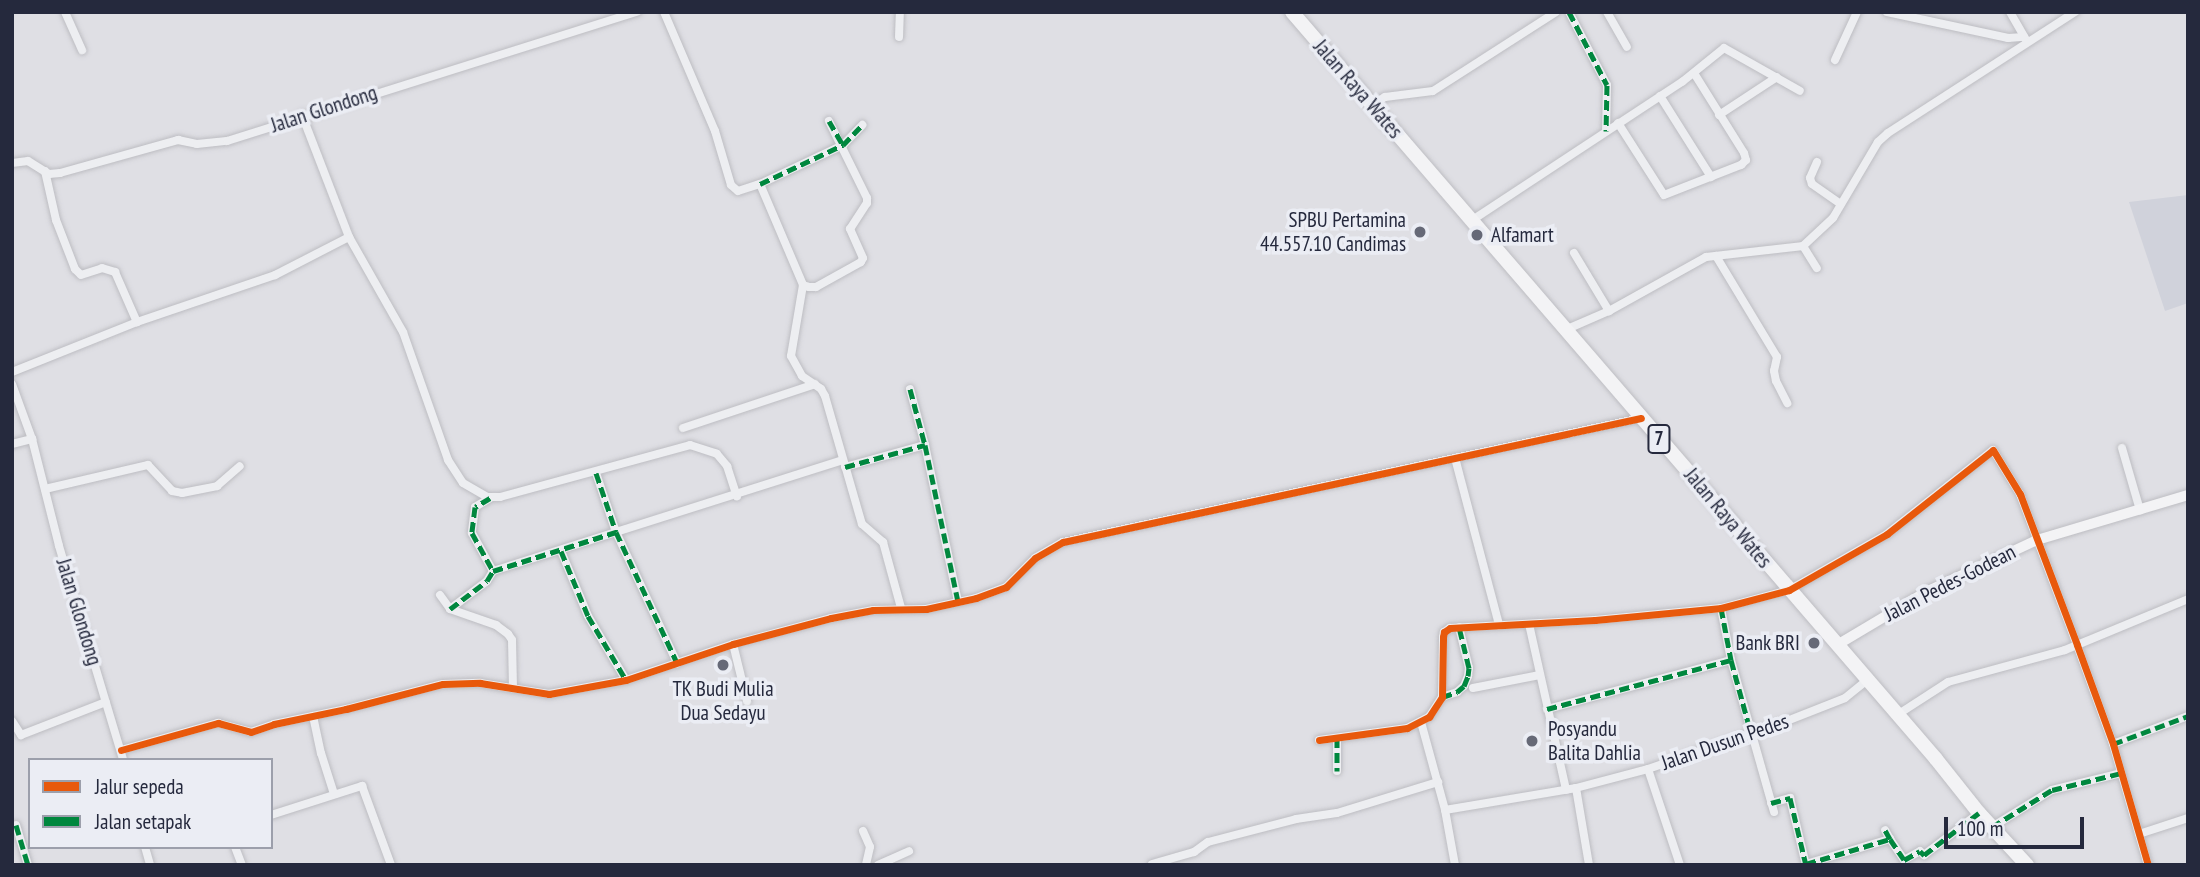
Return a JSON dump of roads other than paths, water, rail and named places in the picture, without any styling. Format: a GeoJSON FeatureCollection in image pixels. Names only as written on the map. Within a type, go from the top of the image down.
{"type":"FeatureCollection","features":[{"type":"Feature","properties":{"kind":"highway","name":"Jalan Raya Wates"},"geometry":{"type":"LineString","coordinates":[[1292,12],[1898,715],[1979,813],[2027,865]]}},
{"type":"Feature","properties":{"kind":"street"},"geometry":{"type":"LineString","coordinates":[[65,12],[82,50]]}},
{"type":"Feature","properties":{"kind":"street","name":"Jalan Glondong"},"geometry":{"type":"LineString","coordinates":[[12,163],[28,161],[45,171],[60,173],[178,140],[197,144],[227,141],[302,115],[637,12]]}},
{"type":"Feature","properties":{"kind":"street"},"geometry":{"type":"LineString","coordinates":[[664,12],[715,131],[731,185],[738,191],[760,184],[843,145],[862,125]]}},
{"type":"Feature","properties":{"kind":"street"},"geometry":{"type":"LineString","coordinates":[[899,37],[900,12]]}},
{"type":"Feature","properties":{"kind":"street"},"geometry":{"type":"LineString","coordinates":[[1372,105],[1385,97],[1433,91],[1556,12]]}},
{"type":"Feature","properties":{"kind":"street"},"geometry":{"type":"LineString","coordinates":[[1569,12],[1607,85],[1606,131]]}},
{"type":"Feature","properties":{"kind":"street"},"geometry":{"type":"LineString","coordinates":[[1607,12],[1627,47]]}},
{"type":"Feature","properties":{"kind":"street"},"geometry":{"type":"LineString","coordinates":[[1835,60],[1857,12]]}},
{"type":"Feature","properties":{"kind":"street"},"geometry":{"type":"LineString","coordinates":[[1888,12],[2026,40]]}},
{"type":"Feature","properties":{"kind":"street"},"geometry":{"type":"LineString","coordinates":[[2010,12],[2026,40]]}},
{"type":"Feature","properties":{"kind":"street"},"geometry":{"type":"LineString","coordinates":[[1565,330],[1609,311],[1690,265],[1716,256],[1802,246],[1824,229],[1878,142],[1888,132],[2026,40],[2075,12]]}},
{"type":"Feature","properties":{"kind":"street"},"geometry":{"type":"LineString","coordinates":[[1471,221],[1660,96],[1727,48],[1800,91]]}},
{"type":"Feature","properties":{"kind":"street"},"geometry":{"type":"LineString","coordinates":[[1618,123],[1664,195],[1746,160],[1694,73]]}},
{"type":"Feature","properties":{"kind":"street"},"geometry":{"type":"LineString","coordinates":[[1719,115],[1777,77]]}},
{"type":"Feature","properties":{"kind":"street"},"geometry":{"type":"LineString","coordinates":[[1660,96],[1711,177]]}},
{"type":"Feature","properties":{"kind":"street"},"geometry":{"type":"LineString","coordinates":[[302,115],[349,237],[403,332],[454,472],[463,483],[490,498]]}},
{"type":"Feature","properties":{"kind":"street"},"geometry":{"type":"LineString","coordinates":[[803,285],[816,287],[861,262],[863,258],[850,229],[867,203],[867,198],[829,121]]}},
{"type":"Feature","properties":{"kind":"street"},"geometry":{"type":"LineString","coordinates":[[1818,162],[1810,178],[1811,184],[1841,204]]}},
{"type":"Feature","properties":{"kind":"street"},"geometry":{"type":"LineString","coordinates":[[45,171],[56,220],[74,266],[81,275],[102,268],[115,272],[137,322]]}},
{"type":"Feature","properties":{"kind":"street"},"geometry":{"type":"LineString","coordinates":[[760,184],[803,285],[791,356],[802,376],[815,384],[825,396],[863,527],[879,537],[886,547],[901,608]]}},
{"type":"Feature","properties":{"kind":"street"},"geometry":{"type":"LineString","coordinates":[[12,372],[137,322],[275,275],[349,237]]}},
{"type":"Feature","properties":{"kind":"street"},"geometry":{"type":"LineString","coordinates":[[1802,246],[1817,268]]}},
{"type":"Feature","properties":{"kind":"street"},"geometry":{"type":"LineString","coordinates":[[1574,253],[1609,311]]}},
{"type":"Feature","properties":{"kind":"street"},"geometry":{"type":"LineString","coordinates":[[1716,256],[1777,357],[1774,371],[1776,381],[1787,403]]}},
{"type":"Feature","properties":{"kind":"street","name":"Jalan Glondong"},"geometry":{"type":"LineString","coordinates":[[12,384],[32,439],[60,546],[122,755]]}},
{"type":"Feature","properties":{"kind":"street"},"geometry":{"type":"LineString","coordinates":[[683,428],[815,384]]}},
{"type":"Feature","properties":{"kind":"street"},"geometry":{"type":"LineString","coordinates":[[910,389],[925,445],[958,601]]}},
{"type":"Feature","properties":{"kind":"street"},"geometry":{"type":"LineString","coordinates":[[122,755],[218,723],[251,732],[443,684],[462,683],[536,693],[563,693],[626,680],[733,644],[831,618],[901,608],[926,609],[1006,587],[1035,558],[1063,542],[1641,418]]}},
{"type":"Feature","properties":{"kind":"street"},"geometry":{"type":"LineString","coordinates":[[12,444],[32,439]]}},
{"type":"Feature","properties":{"kind":"street"},"geometry":{"type":"LineString","coordinates":[[493,571],[472,533],[475,507],[490,498],[596,473],[691,445],[703,447],[716,454],[727,466],[737,496]]}},
{"type":"Feature","properties":{"kind":"street"},"geometry":{"type":"LineString","coordinates":[[450,609],[487,581],[493,571],[843,463],[925,445]]}},
{"type":"Feature","properties":{"kind":"street"},"geometry":{"type":"LineString","coordinates":[[2122,448],[2140,510]]}},
{"type":"Feature","properties":{"kind":"street"},"geometry":{"type":"LineString","coordinates":[[1319,740],[1407,728],[1421,722],[1436,709],[1442,697],[1444,632],[1459,627],[1721,608],[1789,590],[1887,534],[1993,450],[2020,494],[2077,645],[2113,744],[2148,865]]}},
{"type":"Feature","properties":{"kind":"street"},"geometry":{"type":"LineString","coordinates":[[1455,458],[1499,625]]}},
{"type":"Feature","properties":{"kind":"street"},"geometry":{"type":"LineString","coordinates":[[45,489],[148,465],[172,491],[182,493],[217,486],[240,466]]}},
{"type":"Feature","properties":{"kind":"street"},"geometry":{"type":"LineString","coordinates":[[596,473],[616,532],[677,663]]}},
{"type":"Feature","properties":{"kind":"street","name":"Jalan Pedes-Godean"},"geometry":{"type":"LineString","coordinates":[[1837,645],[1926,592],[2037,540],[2188,495]]}},
{"type":"Feature","properties":{"kind":"street"},"geometry":{"type":"LineString","coordinates":[[561,551],[588,616],[626,680]]}},
{"type":"Feature","properties":{"kind":"street"},"geometry":{"type":"LineString","coordinates":[[440,595],[450,609],[496,625],[508,634],[512,640],[513,688]]}},
{"type":"Feature","properties":{"kind":"street"},"geometry":{"type":"LineString","coordinates":[[1898,715],[1948,682],[2077,645],[2188,599]]}},
{"type":"Feature","properties":{"kind":"street"},"geometry":{"type":"LineString","coordinates":[[1721,608],[1731,660],[1773,807],[1790,798],[1806,864],[1891,839]]}},
{"type":"Feature","properties":{"kind":"street"},"geometry":{"type":"LineString","coordinates":[[1529,624],[1566,790]]}},
{"type":"Feature","properties":{"kind":"street"},"geometry":{"type":"LineString","coordinates":[[1442,697],[1457,692],[1464,686],[1468,676],[1469,668],[1459,627]]}},
{"type":"Feature","properties":{"kind":"street"},"geometry":{"type":"LineString","coordinates":[[733,644],[747,701]]}},
{"type":"Feature","properties":{"kind":"street"},"geometry":{"type":"LineString","coordinates":[[1547,709],[1731,660]]}},
{"type":"Feature","properties":{"kind":"street"},"geometry":{"type":"LineString","coordinates":[[1473,688],[1540,676]]}},
{"type":"Feature","properties":{"kind":"street","name":"Jalan Dusun Pedes"},"geometry":{"type":"LineString","coordinates":[[1446,810],[1576,788],[1648,769],[1845,698],[1867,680]]}},
{"type":"Feature","properties":{"kind":"street"},"geometry":{"type":"LineString","coordinates":[[12,721],[16,737],[106,702]]}},
{"type":"Feature","properties":{"kind":"street"},"geometry":{"type":"LineString","coordinates":[[313,716],[334,794]]}},
{"type":"Feature","properties":{"kind":"street"},"geometry":{"type":"LineString","coordinates":[[2113,744],[2188,716]]}},
{"type":"Feature","properties":{"kind":"street"},"geometry":{"type":"LineString","coordinates":[[1421,722],[1446,810],[1455,865]]}},
{"type":"Feature","properties":{"kind":"street"},"geometry":{"type":"LineString","coordinates":[[1337,738],[1337,771]]}},
{"type":"Feature","properties":{"kind":"street"},"geometry":{"type":"LineString","coordinates":[[1648,769],[1680,865]]}},
{"type":"Feature","properties":{"kind":"street"},"geometry":{"type":"LineString","coordinates":[[1992,827],[2052,790],[2121,773]]}},
{"type":"Feature","properties":{"kind":"street"},"geometry":{"type":"LineString","coordinates":[[1152,864],[1194,852],[1208,842],[1296,819],[1337,813],[1438,782]]}},
{"type":"Feature","properties":{"kind":"street"},"geometry":{"type":"LineString","coordinates":[[273,814],[362,786],[391,865]]}},
{"type":"Feature","properties":{"kind":"street"},"geometry":{"type":"LineString","coordinates":[[1576,788],[1588,865]]}},
{"type":"Feature","properties":{"kind":"street"},"geometry":{"type":"LineString","coordinates":[[1885,830],[1904,860],[1920,851],[1923,855],[1979,813]]}},
{"type":"Feature","properties":{"kind":"street"},"geometry":{"type":"LineString","coordinates":[[2138,834],[2188,818]]}},
{"type":"Feature","properties":{"kind":"street"},"geometry":{"type":"LineString","coordinates":[[16,825],[27,865]]}},
{"type":"Feature","properties":{"kind":"street"},"geometry":{"type":"LineString","coordinates":[[863,831],[870,847],[866,865]]}},
{"type":"Feature","properties":{"kind":"street"},"geometry":{"type":"LineString","coordinates":[[878,865],[909,851]]}},
{"type":"Feature","properties":{"kind":"place","name":"SPBU Pertamina 44.557.10 Candimas"},"geometry":{"type":"Point","coordinates":[1420,232]}},
{"type":"Feature","properties":{"kind":"place","name":"Alfamart"},"geometry":{"type":"Point","coordinates":[1477,235]}},
{"type":"Feature","properties":{"kind":"place","name":"Bank BRI"},"geometry":{"type":"Point","coordinates":[1814,643]}},
{"type":"Feature","properties":{"kind":"place","name":"TK Budi Mulia Dua Sedayu"},"geometry":{"type":"Point","coordinates":[723,665]}},
{"type":"Feature","properties":{"kind":"place","name":"Posyandu Balita Dahlia"},"geometry":{"type":"Point","coordinates":[1532,741]}}]}
